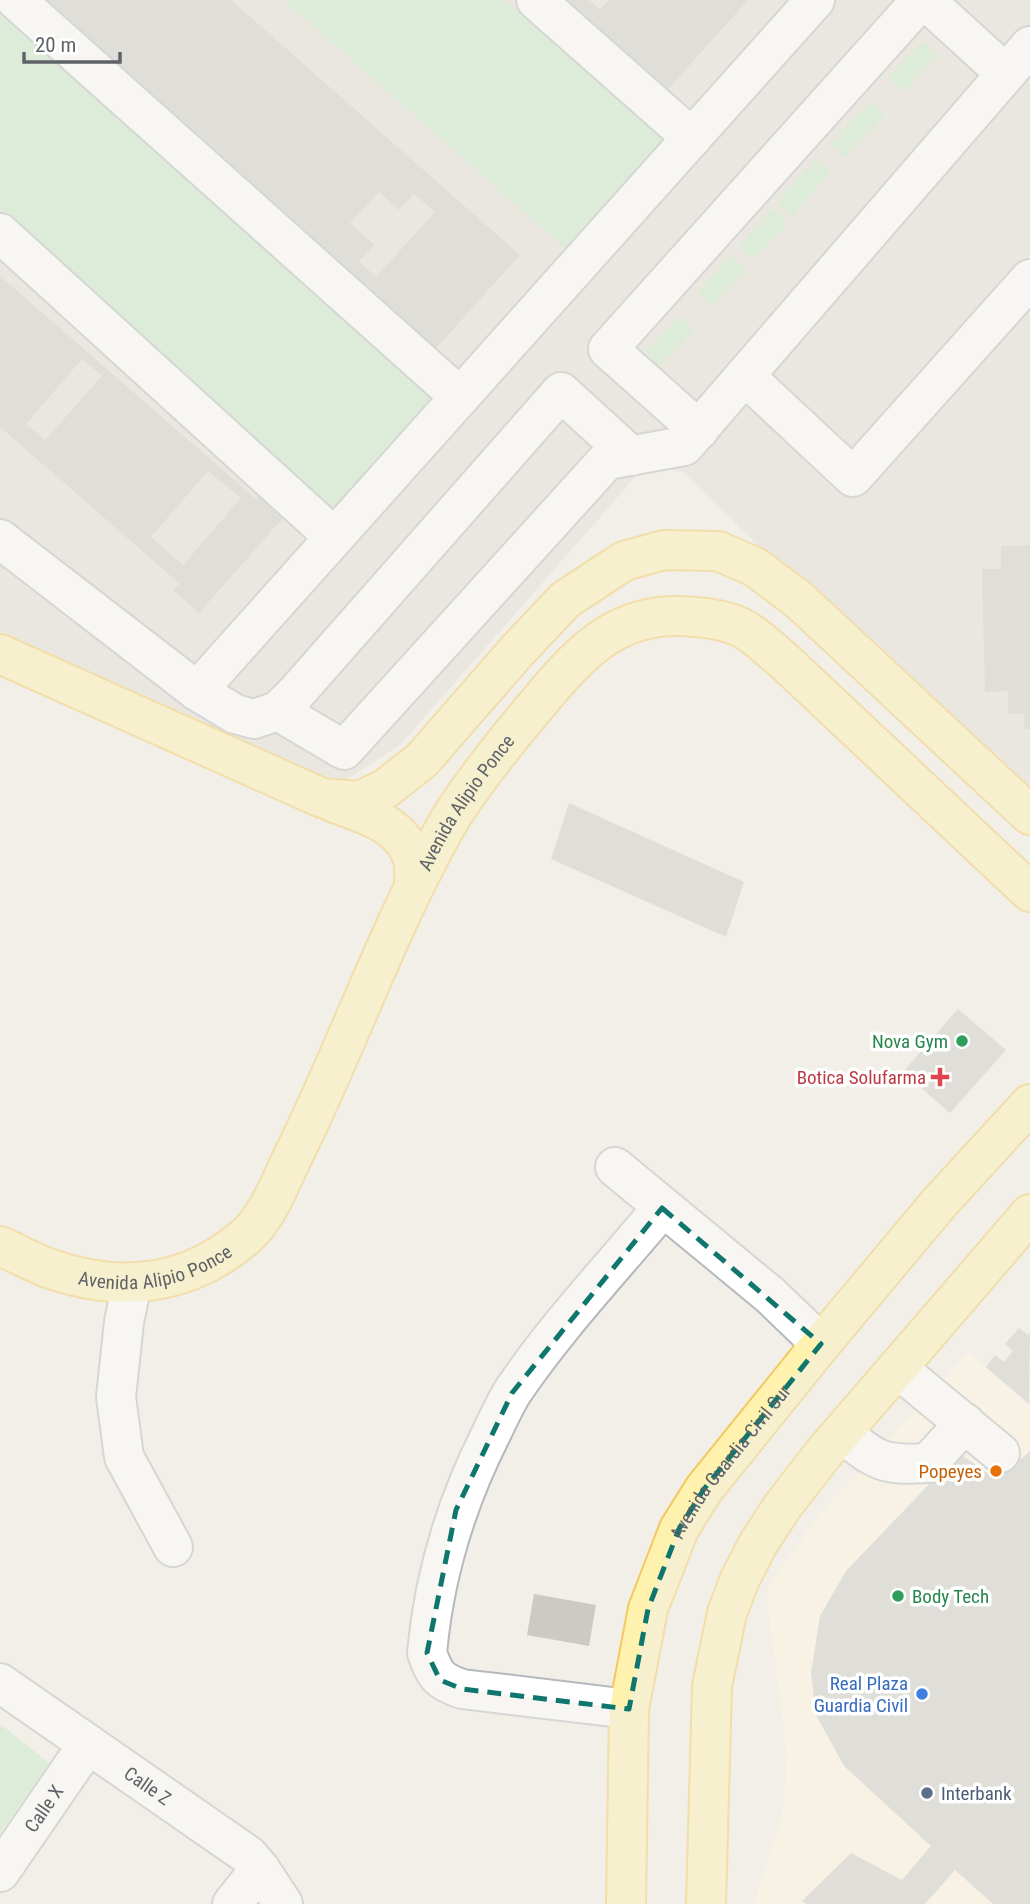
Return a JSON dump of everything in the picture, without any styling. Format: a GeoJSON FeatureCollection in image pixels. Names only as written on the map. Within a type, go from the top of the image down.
{"type":"FeatureCollection","features":[{"type":"Feature","properties":{"kind":"main road"},"geometry":{"type":"LineString","coordinates":[[322,798],[359,801],[385,789],[422,760],[565,600],[624,561],[664,550],[718,551],[755,568],[799,600],[1030,815]]}},
{"type":"Feature","properties":{"kind":"main road","name":"Avenida Alipio Ponce"},"geometry":{"type":"LineString","coordinates":[[0,1246],[48,1268],[102,1282],[145,1283],[182,1275],[213,1260],[247,1236],[269,1206],[320,1102],[415,887],[455,810],[507,740],[574,660],[609,633],[639,620],[678,615],[708,618],[741,627],[782,659],[1030,892]]}},
{"type":"Feature","properties":{"kind":"main road"},"geometry":{"type":"LineString","coordinates":[[0,654],[322,798],[385,823],[404,840],[413,860],[415,887]]}},
{"type":"Feature","properties":{"kind":"main road","name":"Avenida Guardia Civil Sur"},"geometry":{"type":"LineString","coordinates":[[626,1904],[629,1709],[648,1609],[679,1529],[704,1489],[821,1344],[940,1202],[1030,1104]]}},
{"type":"Feature","properties":{"kind":"main road"},"geometry":{"type":"LineString","coordinates":[[706,1904],[712,1686],[726,1613],[740,1579],[782,1507],[1030,1214]]}},
{"type":"Feature","properties":{"kind":"street"},"geometry":{"type":"LineString","coordinates":[[16,0],[460,397]]}},
{"type":"Feature","properties":{"kind":"street"},"geometry":{"type":"LineString","coordinates":[[536,0],[692,138]]}},
{"type":"Feature","properties":{"kind":"street"},"geometry":{"type":"LineString","coordinates":[[278,711],[344,750],[607,460],[684,446],[699,430],[1018,60],[923,0],[608,349],[699,430]]}},
{"type":"Feature","properties":{"kind":"street"},"geometry":{"type":"LineString","coordinates":[[197,691],[692,138],[798,6]]}},
{"type":"Feature","properties":{"kind":"street"},"geometry":{"type":"LineString","coordinates":[[0,233],[334,537]]}},
{"type":"Feature","properties":{"kind":"street"},"geometry":{"type":"LineString","coordinates":[[745,376],[853,477],[1030,279]]}},
{"type":"Feature","properties":{"kind":"street"},"geometry":{"type":"LineString","coordinates":[[0,539],[197,691],[235,714],[254,719],[278,711],[561,392],[631,456]]}},
{"type":"Feature","properties":{"kind":"street"},"geometry":{"type":"LineString","coordinates":[[615,1167],[770,1295],[821,1344]]}},
{"type":"Feature","properties":{"kind":"street"},"geometry":{"type":"LineString","coordinates":[[629,1709],[462,1689],[440,1680],[426,1653],[444,1551],[456,1510],[475,1465],[512,1393],[546,1346],[662,1208]]}},
{"type":"Feature","properties":{"kind":"street"},"geometry":{"type":"LineString","coordinates":[[132,1283],[124,1322],[116,1397],[124,1457],[173,1547]]}},
{"type":"Feature","properties":{"kind":"street"},"geometry":{"type":"LineString","coordinates":[[897,1368],[1000,1452]]}},
{"type":"Feature","properties":{"kind":"street"},"geometry":{"type":"LineString","coordinates":[[842,1433],[872,1458],[897,1465],[928,1463],[965,1423]]}},
{"type":"Feature","properties":{"kind":"street","name":"Calle Z"},"geometry":{"type":"LineString","coordinates":[[0,1683],[248,1856],[283,1904]]}},
{"type":"Feature","properties":{"kind":"street","name":"Calle X"},"geometry":{"type":"LineString","coordinates":[[0,1872],[88,1744]]}},
{"type":"Feature","properties":{"kind":"street"},"geometry":{"type":"LineString","coordinates":[[232,1904],[260,1869]]}},
{"type":"Feature","properties":{"kind":"highlighted area"},"geometry":{"type":"Polygon","coordinates":[[[662,1208],[821,1344],[704,1489],[679,1529],[648,1609],[629,1709],[462,1689],[440,1680],[427,1653],[456,1510],[512,1393],[662,1208]]]}},
{"type":"Feature","properties":{"kind":"shaded area"},"geometry":{"type":"Polygon","coordinates":[[[0,0],[1030,0],[1030,788],[776,563],[682,471],[644,467],[401,744],[336,787],[0,636],[0,0]]]}},
{"type":"Feature","properties":{"kind":"shaded area","name":"Real Plaza Guardia Civil"},"geometry":{"type":"Polygon","coordinates":[[[969,1352],[1030,1406],[1030,1904],[754,1904],[779,1827],[785,1793],[787,1754],[768,1608],[769,1586],[818,1516],[969,1352]]]}},
{"type":"Feature","properties":{"kind":"green space"},"geometry":{"type":"Polygon","coordinates":[[[0,0],[442,401],[340,517],[0,209],[0,0]]]}},
{"type":"Feature","properties":{"kind":"green space"},"geometry":{"type":"Polygon","coordinates":[[[284,0],[504,0],[670,146],[573,255],[284,0]]]}},
{"type":"Feature","properties":{"kind":"green space"},"geometry":{"type":"Polygon","coordinates":[[[923,42],[937,55],[903,92],[888,78],[923,42]]]}},
{"type":"Feature","properties":{"kind":"green space"},"geometry":{"type":"Polygon","coordinates":[[[870,101],[885,114],[845,157],[831,144],[870,101]]]}},
{"type":"Feature","properties":{"kind":"green space"},"geometry":{"type":"Polygon","coordinates":[[[816,159],[831,172],[792,216],[777,202],[816,159]]]}},
{"type":"Feature","properties":{"kind":"green space"},"geometry":{"type":"Polygon","coordinates":[[[773,209],[788,223],[753,260],[739,246],[773,209]]]}},
{"type":"Feature","properties":{"kind":"green space"},"geometry":{"type":"Polygon","coordinates":[[[731,256],[746,270],[711,307],[697,293],[731,256]]]}},
{"type":"Feature","properties":{"kind":"green space"},"geometry":{"type":"Polygon","coordinates":[[[679,316],[694,329],[655,372],[640,359],[679,316]]]}},
{"type":"Feature","properties":{"kind":"green space"},"geometry":{"type":"Polygon","coordinates":[[[0,1724],[49,1763],[0,1833],[0,1724]]]}},
{"type":"Feature","properties":{"kind":"building"},"geometry":{"type":"Polygon","coordinates":[[[28,0],[231,0],[520,255],[430,355],[28,0]],[[379,192],[350,223],[374,245],[359,261],[376,277],[435,212],[414,194],[399,210],[379,192]]]}},
{"type":"Feature","properties":{"kind":"building"},"geometry":{"type":"Polygon","coordinates":[[[564,0],[589,0],[600,10],[609,0],[748,0],[661,97],[564,0]]]}},
{"type":"Feature","properties":{"kind":"building"},"geometry":{"type":"Polygon","coordinates":[[[0,276],[256,499],[264,490],[289,511],[199,613],[173,590],[180,584],[0,427],[0,276]],[[82,359],[26,424],[45,440],[102,376],[82,359]],[[208,471],[151,537],[183,565],[241,498],[208,471]]]}},
{"type":"Feature","properties":{"kind":"building"},"geometry":{"type":"Polygon","coordinates":[[[1030,545],[1030,729],[1024,729],[1024,714],[1008,714],[1008,691],[985,692],[982,569],[1001,569],[1001,546],[1030,545]]]}},
{"type":"Feature","properties":{"kind":"building"},"geometry":{"type":"Polygon","coordinates":[[[569,803],[744,882],[726,937],[551,859],[569,803]]]}},
{"type":"Feature","properties":{"kind":"building"},"geometry":{"type":"Polygon","coordinates":[[[958,1009],[1006,1050],[950,1113],[903,1072],[958,1009]]]}},
{"type":"Feature","properties":{"kind":"building"},"geometry":{"type":"Polygon","coordinates":[[[1019,1328],[1028,1335],[1030,1332],[1029,1404],[986,1367],[995,1355],[1004,1362],[1013,1351],[1005,1344],[1019,1328]]]}},
{"type":"Feature","properties":{"kind":"building","name":"Real Plaza Guardia Civil"},"geometry":{"type":"Polygon","coordinates":[[[1030,1451],[1030,1904],[993,1904],[955,1870],[925,1904],[806,1904],[802,1901],[851,1853],[902,1880],[931,1846],[844,1766],[816,1715],[811,1673],[820,1616],[846,1571],[959,1453],[997,1480],[1030,1451]]]}},
{"type":"Feature","properties":{"kind":"building"},"geometry":{"type":"Polygon","coordinates":[[[534,1594],[596,1605],[589,1646],[527,1635],[534,1594]]]}},
{"type":"Feature","properties":{"kind":"place","name":"Nova Gym"},"geometry":{"type":"Point","coordinates":[962,1041]}},
{"type":"Feature","properties":{"kind":"place","name":"Botica Solufarma"},"geometry":{"type":"Point","coordinates":[940,1077]}},
{"type":"Feature","properties":{"kind":"place","name":"Popeyes"},"geometry":{"type":"Point","coordinates":[996,1471]}},
{"type":"Feature","properties":{"kind":"place","name":"Body Tech"},"geometry":{"type":"Point","coordinates":[898,1596]}},
{"type":"Feature","properties":{"kind":"place","name":"Real Plaza Guardia Civil"},"geometry":{"type":"Point","coordinates":[922,1694]}},
{"type":"Feature","properties":{"kind":"place","name":"Interbank"},"geometry":{"type":"Point","coordinates":[927,1793]}}]}
